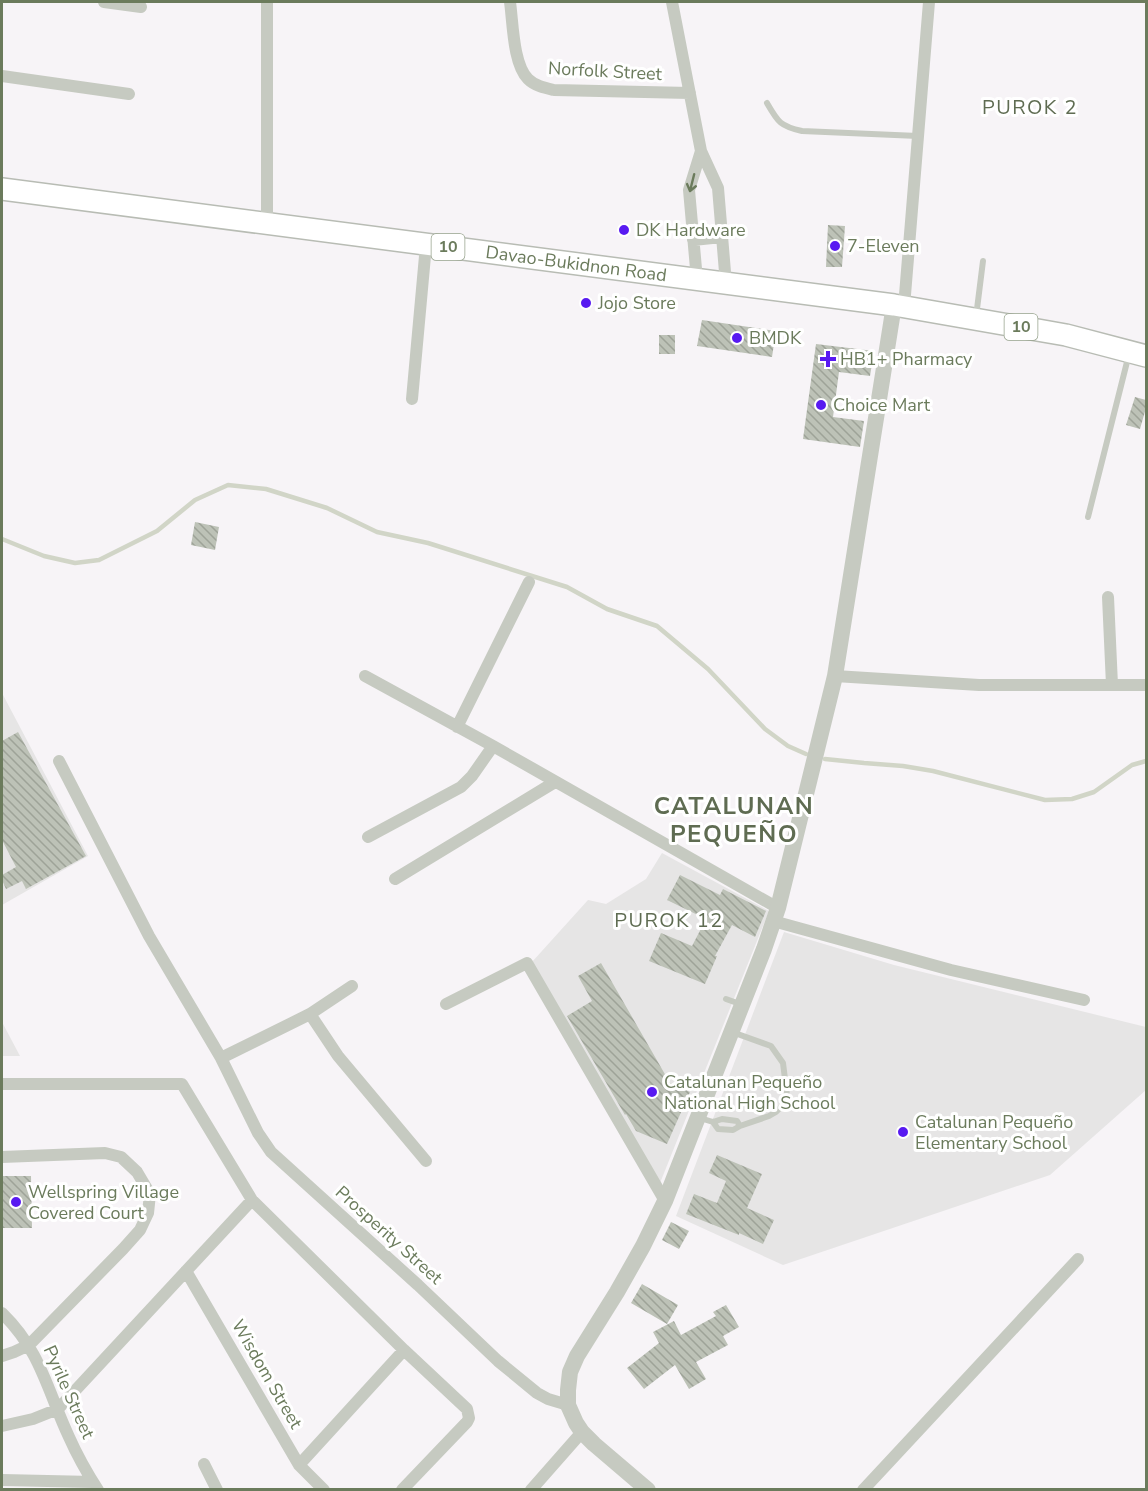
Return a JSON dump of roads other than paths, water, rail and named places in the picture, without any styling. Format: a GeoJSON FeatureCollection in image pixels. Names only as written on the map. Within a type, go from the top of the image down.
{"type":"FeatureCollection","features":[{"type":"Feature","properties":{"kind":"highway","name":"Davao-Bukidnon Road"},"geometry":{"type":"LineString","coordinates":[[2,189],[899,306],[1066,335],[1138,353]]}},
{"type":"Feature","properties":{"kind":"street"},"geometry":{"type":"LineString","coordinates":[[104,2],[141,7]]}},
{"type":"Feature","properties":{"kind":"street"},"geometry":{"type":"LineString","coordinates":[[267,2],[267,224]]}},
{"type":"Feature","properties":{"kind":"street","name":"Norfolk Street"},"geometry":{"type":"LineString","coordinates":[[510,2],[521,69],[529,80],[540,87],[554,90],[690,93]]}},
{"type":"Feature","properties":{"kind":"street"},"geometry":{"type":"LineString","coordinates":[[672,2],[701,151],[718,188],[726,284]]}},
{"type":"Feature","properties":{"kind":"street"},"geometry":{"type":"LineString","coordinates":[[648,1490],[603,1452],[576,1423],[568,1405],[570,1372],[577,1356],[617,1293],[643,1246],[706,1120],[731,1032],[734,1002],[776,914],[836,676],[899,306],[918,136],[929,2]]}},
{"type":"Feature","properties":{"kind":"street"},"geometry":{"type":"LineString","coordinates":[[2,76],[129,94]]}},
{"type":"Feature","properties":{"kind":"street"},"geometry":{"type":"LineString","coordinates":[[697,280],[689,190],[701,151]]}},
{"type":"Feature","properties":{"kind":"street"},"geometry":{"type":"LineString","coordinates":[[693,240],[723,237]]}},
{"type":"Feature","properties":{"kind":"street"},"geometry":{"type":"LineString","coordinates":[[412,399],[426,244]]}},
{"type":"Feature","properties":{"kind":"street"},"geometry":{"type":"LineString","coordinates":[[457,727],[530,582]]}},
{"type":"Feature","properties":{"kind":"street"},"geometry":{"type":"LineString","coordinates":[[1108,597],[1112,685]]}},
{"type":"Feature","properties":{"kind":"street"},"geometry":{"type":"LineString","coordinates":[[365,676],[493,746],[776,914],[951,970],[1084,1000]]}},
{"type":"Feature","properties":{"kind":"street"},"geometry":{"type":"LineString","coordinates":[[836,676],[980,685],[1146,686]]}},
{"type":"Feature","properties":{"kind":"street"},"geometry":{"type":"LineString","coordinates":[[368,837],[461,787],[472,776],[493,746]]}},
{"type":"Feature","properties":{"kind":"street","name":"Prosperity Street"},"geometry":{"type":"LineString","coordinates":[[59,761],[149,936],[220,1058],[258,1133],[271,1152],[498,1361],[537,1393],[568,1405]]}},
{"type":"Feature","properties":{"kind":"street"},"geometry":{"type":"LineString","coordinates":[[395,879],[555,782]]}},
{"type":"Feature","properties":{"kind":"street"},"geometry":{"type":"LineString","coordinates":[[446,1004],[527,963],[665,1201]]}},
{"type":"Feature","properties":{"kind":"street"},"geometry":{"type":"LineString","coordinates":[[220,1058],[310,1014],[352,986]]}},
{"type":"Feature","properties":{"kind":"street"},"geometry":{"type":"LineString","coordinates":[[310,1014],[338,1056],[426,1161]]}},
{"type":"Feature","properties":{"kind":"street"},"geometry":{"type":"LineString","coordinates":[[2,1084],[182,1084],[252,1200],[469,1414],[469,1418],[402,1490]]}},
{"type":"Feature","properties":{"kind":"street"},"geometry":{"type":"LineString","coordinates":[[2,1157],[105,1153],[121,1157],[137,1172],[150,1194],[148,1213],[140,1230],[29,1345],[2,1356]]}},
{"type":"Feature","properties":{"kind":"street"},"geometry":{"type":"LineString","coordinates":[[2,1426],[33,1419],[58,1409],[252,1200]]}},
{"type":"Feature","properties":{"kind":"street"},"geometry":{"type":"LineString","coordinates":[[863,1490],[1078,1259]]}},
{"type":"Feature","properties":{"kind":"street","name":"Wisdom Street"},"geometry":{"type":"LineString","coordinates":[[186,1270],[299,1465],[324,1490]]}},
{"type":"Feature","properties":{"kind":"street","name":"Pyrile Street"},"geometry":{"type":"LineString","coordinates":[[2,1313],[29,1345],[41,1367],[68,1436],[95,1486]]}},
{"type":"Feature","properties":{"kind":"street"},"geometry":{"type":"LineString","coordinates":[[299,1465],[404,1350]]}},
{"type":"Feature","properties":{"kind":"street"},"geometry":{"type":"LineString","coordinates":[[531,1490],[582,1432]]}},
{"type":"Feature","properties":{"kind":"street"},"geometry":{"type":"LineString","coordinates":[[204,1464],[217,1490]]}},
{"type":"Feature","properties":{"kind":"street"},"geometry":{"type":"LineString","coordinates":[[2,1480],[95,1486]]}},
{"type":"Feature","properties":{"kind":"lane"},"geometry":{"type":"LineString","coordinates":[[767,103],[779,122],[788,128],[802,131],[918,136]]}},
{"type":"Feature","properties":{"kind":"lane"},"geometry":{"type":"LineString","coordinates":[[976,320],[983,261]]}},
{"type":"Feature","properties":{"kind":"lane"},"geometry":{"type":"LineString","coordinates":[[1088,517],[1138,353]]}},
{"type":"Feature","properties":{"kind":"lane"},"geometry":{"type":"LineString","coordinates":[[706,1120],[737,1121],[740,1126],[761,1120],[776,1112],[784,1104],[787,1095],[783,1063],[771,1046],[731,1032]]}},
{"type":"Feature","properties":{"kind":"waterway"},"geometry":{"type":"LineString","coordinates":[[2,539],[44,556],[75,563],[99,560],[157,531],[195,500],[228,485],[266,489],[327,508],[377,532],[428,543],[567,587],[607,609],[657,626],[708,669],[765,729],[788,746],[806,754]]}},
{"type":"Feature","properties":{"kind":"waterway"},"geometry":{"type":"LineString","coordinates":[[825,759],[933,771],[1045,800],[1072,799],[1094,792],[1132,765],[1146,761]]}},
{"type":"Feature","properties":{"kind":"place","name":"DK Hardware"},"geometry":{"type":"Point","coordinates":[624,230]}},
{"type":"Feature","properties":{"kind":"place","name":"7-Eleven"},"geometry":{"type":"Point","coordinates":[835,246]}},
{"type":"Feature","properties":{"kind":"place","name":"Jojo Store"},"geometry":{"type":"Point","coordinates":[586,303]}},
{"type":"Feature","properties":{"kind":"place","name":"BMDK"},"geometry":{"type":"Point","coordinates":[737,338]}},
{"type":"Feature","properties":{"kind":"place","name":"HB1+ Pharmacy"},"geometry":{"type":"Point","coordinates":[828,359]}},
{"type":"Feature","properties":{"kind":"place","name":"Choice Mart"},"geometry":{"type":"Point","coordinates":[821,405]}},
{"type":"Feature","properties":{"kind":"place","name":"Catalunan Pequeño National High School"},"geometry":{"type":"Point","coordinates":[652,1092]}},
{"type":"Feature","properties":{"kind":"place","name":"Catalunan Pequeño Elementary School"},"geometry":{"type":"Point","coordinates":[903,1132]}},
{"type":"Feature","properties":{"kind":"place","name":"Wellspring Village Covered Court"},"geometry":{"type":"Point","coordinates":[16,1202]}},
{"type":"Feature","properties":{"kind":"district","name":"PUROK 2"},"geometry":{"type":"Point","coordinates":[1030,107]}},
{"type":"Feature","properties":{"kind":"district","name":"CATALUNAN PEQUEÑO"},"geometry":{"type":"Point","coordinates":[734,820]}},
{"type":"Feature","properties":{"kind":"district","name":"PUROK 12"},"geometry":{"type":"Point","coordinates":[669,920]}}]}
